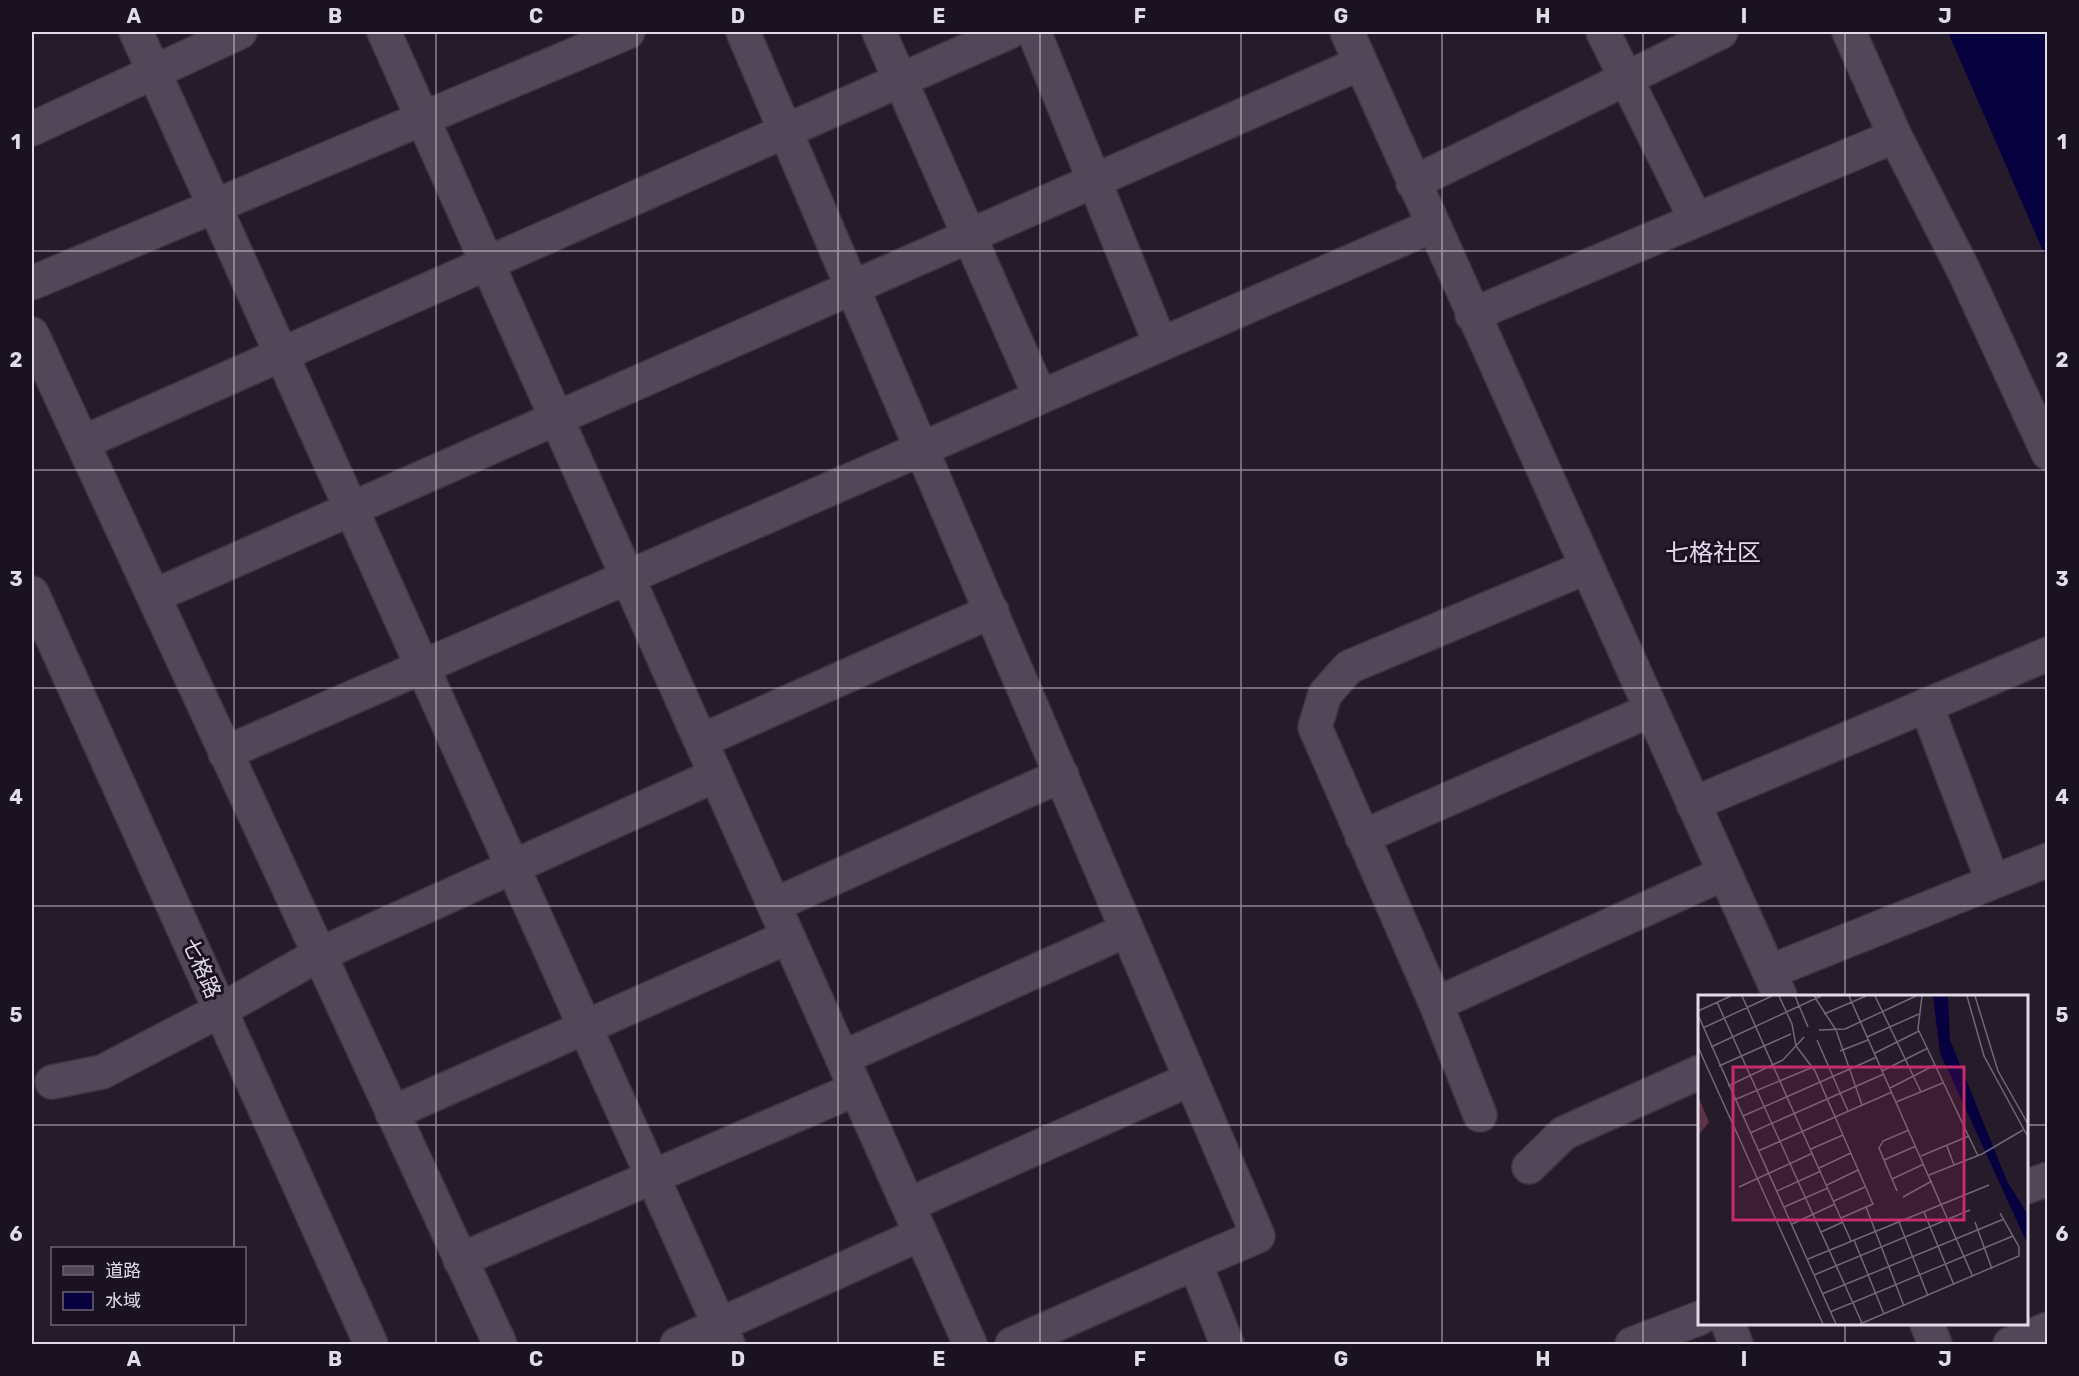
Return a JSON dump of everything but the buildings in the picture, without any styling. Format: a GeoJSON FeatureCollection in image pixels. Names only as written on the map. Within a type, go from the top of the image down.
{"type":"FeatureCollection","features":[{"type":"Feature","properties":{"kind":"street"},"geometry":{"type":"LineString","coordinates":[[136,32],[724,1335]]}},
{"type":"Feature","properties":{"kind":"street"},"geometry":{"type":"LineString","coordinates":[[32,129],[240,32]]}},
{"type":"Feature","properties":{"kind":"street"},"geometry":{"type":"LineString","coordinates":[[384,32],[970,1344]]}},
{"type":"Feature","properties":{"kind":"street"},"geometry":{"type":"LineString","coordinates":[[32,283],[628,32]]}},
{"type":"Feature","properties":{"kind":"street"},"geometry":{"type":"LineString","coordinates":[[743,32],[1258,1236],[1012,1344]]}},
{"type":"Feature","properties":{"kind":"street"},"geometry":{"type":"LineString","coordinates":[[879,32],[1040,396]]}},
{"type":"Feature","properties":{"kind":"street"},"geometry":{"type":"LineString","coordinates":[[84,442],[1009,32]]}},
{"type":"Feature","properties":{"kind":"street"},"geometry":{"type":"LineString","coordinates":[[1034,32],[1160,343]]}},
{"type":"Feature","properties":{"kind":"street"},"geometry":{"type":"LineString","coordinates":[[1347,32],[1472,315],[1775,984],[1993,882],[2048,860]]}},
{"type":"Feature","properties":{"kind":"street"},"geometry":{"type":"LineString","coordinates":[[1603,32],[1696,220]]}},
{"type":"Feature","properties":{"kind":"street"},"geometry":{"type":"LineString","coordinates":[[1413,183],[1721,32]]}},
{"type":"Feature","properties":{"kind":"street"},"geometry":{"type":"LineString","coordinates":[[1848,32],[1895,136],[1964,271],[2048,453]]}},
{"type":"Feature","properties":{"kind":"street"},"geometry":{"type":"LineString","coordinates":[[154,596],[1092,179],[1361,63]]}},
{"type":"Feature","properties":{"kind":"street"},"geometry":{"type":"LineString","coordinates":[[1472,315],[1895,136]]}},
{"type":"Feature","properties":{"kind":"street"},"geometry":{"type":"LineString","coordinates":[[225,753],[1432,226]]}},
{"type":"Feature","properties":{"kind":"street"},"geometry":{"type":"LineString","coordinates":[[32,334],[500,1344]]}},
{"type":"Feature","properties":{"kind":"street"},"geometry":{"type":"LineString","coordinates":[[1480,1115],[1436,1004],[1316,727],[1325,694],[1349,668],[1587,567]]}},
{"type":"Feature","properties":{"kind":"street","name":"七格路"},"geometry":{"type":"LineString","coordinates":[[32,593],[371,1344]]}},
{"type":"Feature","properties":{"kind":"street"},"geometry":{"type":"LineString","coordinates":[[700,741],[992,611]]}},
{"type":"Feature","properties":{"kind":"street"},"geometry":{"type":"LineString","coordinates":[[1693,804],[2048,654]]}},
{"type":"Feature","properties":{"kind":"street"},"geometry":{"type":"LineString","coordinates":[[1926,705],[1993,882]]}},
{"type":"Feature","properties":{"kind":"street"},"geometry":{"type":"LineString","coordinates":[[1362,837],[1651,710]]}},
{"type":"Feature","properties":{"kind":"street"},"geometry":{"type":"LineString","coordinates":[[52,1082],[102,1072],[221,1010],[318,955],[716,775]]}},
{"type":"Feature","properties":{"kind":"street"},"geometry":{"type":"LineString","coordinates":[[774,905],[1062,775]]}},
{"type":"Feature","properties":{"kind":"street"},"geometry":{"type":"LineString","coordinates":[[1436,1004],[1725,873]]}},
{"type":"Feature","properties":{"kind":"street"},"geometry":{"type":"LineString","coordinates":[[842,1058],[1128,930]]}},
{"type":"Feature","properties":{"kind":"street"},"geometry":{"type":"LineString","coordinates":[[392,1113],[788,937]]}},
{"type":"Feature","properties":{"kind":"street"},"geometry":{"type":"LineString","coordinates":[[1529,1167],[1564,1133],[1698,1073]]}},
{"type":"Feature","properties":{"kind":"street"},"geometry":{"type":"LineString","coordinates":[[677,1344],[724,1335],[914,1220],[1191,1079]]}},
{"type":"Feature","properties":{"kind":"street"},"geometry":{"type":"LineString","coordinates":[[460,1260],[856,1089]]}},
{"type":"Feature","properties":{"kind":"street"},"geometry":{"type":"LineString","coordinates":[[2028,1186],[2048,1179]]}},
{"type":"Feature","properties":{"kind":"street"},"geometry":{"type":"LineString","coordinates":[[1195,1263],[1227,1344]]}},
{"type":"Feature","properties":{"kind":"street"},"geometry":{"type":"LineString","coordinates":[[1632,1344],[1698,1319]]}},
{"type":"Feature","properties":{"kind":"street"},"geometry":{"type":"LineString","coordinates":[[1729,1325],[1736,1344]]}},
{"type":"Feature","properties":{"kind":"street"},"geometry":{"type":"LineString","coordinates":[[1927,1325],[1935,1344]]}},
{"type":"Feature","properties":{"kind":"street"},"geometry":{"type":"LineString","coordinates":[[2010,1344],[2048,1329]]}},
{"type":"Feature","properties":{"kind":"water"},"geometry":{"type":"Polygon","coordinates":[[[1948,32],[2047,32],[2047,260],[1948,32]]]}},
{"type":"Feature","properties":{"kind":"district","name":"七格社区"},"geometry":{"type":"Point","coordinates":[1713,553]}}]}
